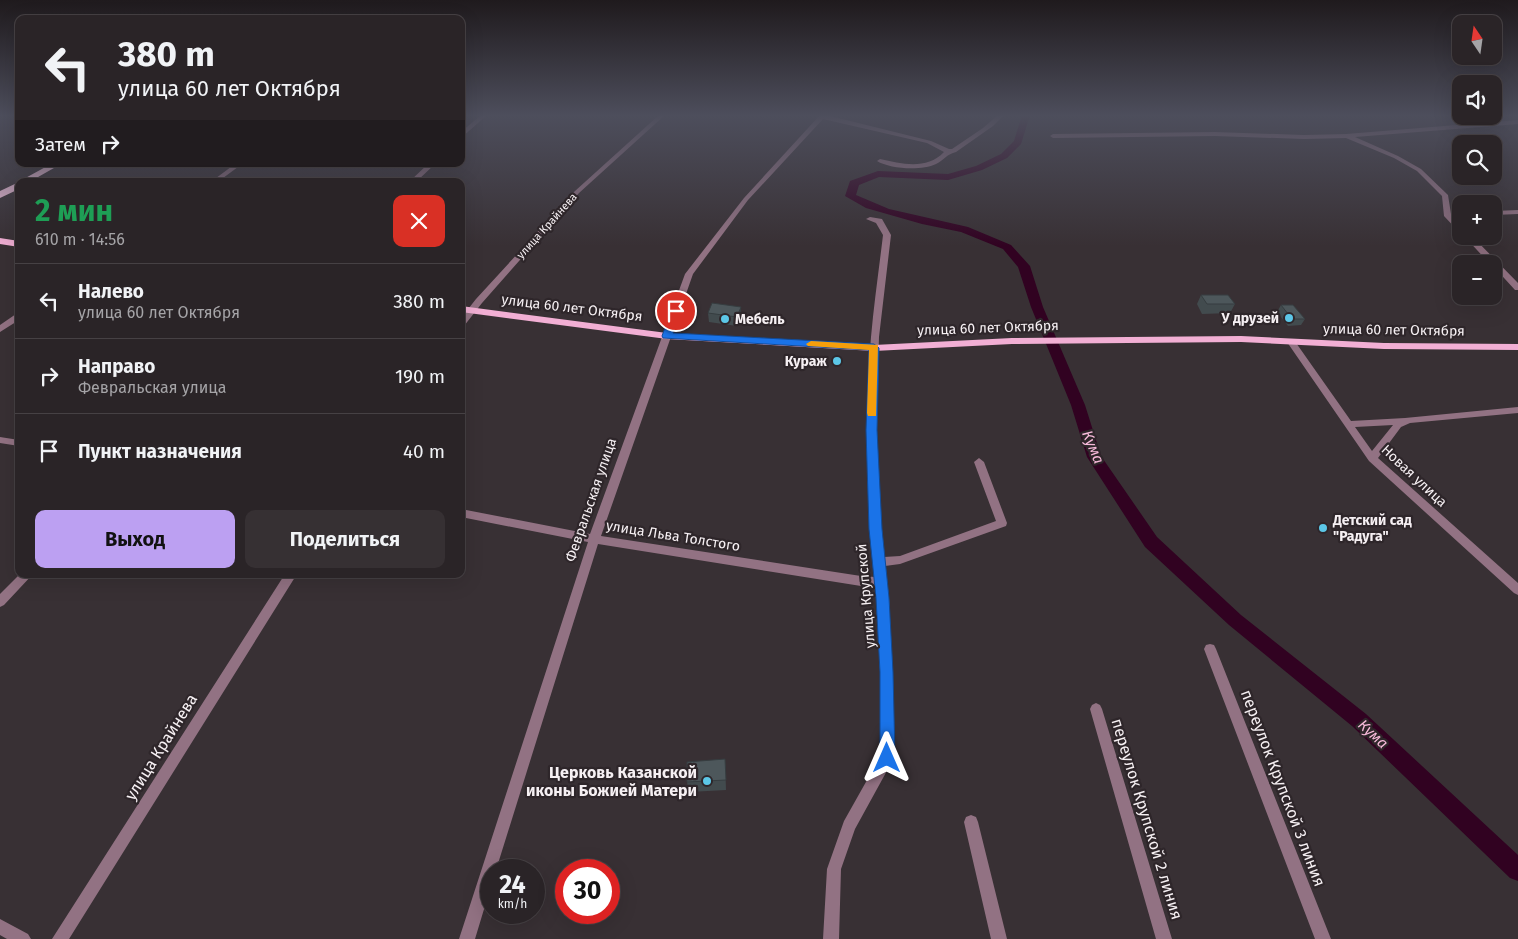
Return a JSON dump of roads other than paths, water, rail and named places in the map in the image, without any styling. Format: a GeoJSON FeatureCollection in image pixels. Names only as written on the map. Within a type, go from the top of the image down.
{"type":"FeatureCollection","features":[{"type":"Feature","properties":{"kind":"highway"},"geometry":{"type":"LineString","coordinates":[[31,178],[51,167]]}},
{"type":"Feature","properties":{"kind":"highway"},"geometry":{"type":"LineString","coordinates":[[0,195],[15,186]]}},
{"type":"Feature","properties":{"kind":"main road"},"geometry":{"type":"LineString","coordinates":[[0,241],[15,243]]}},
{"type":"Feature","properties":{"kind":"main road","name":"улица 60 лет Октября"},"geometry":{"type":"LineString","coordinates":[[466,310],[667,336],[874,348],[1012,341],[1241,339],[1384,346],[1518,347]]}},
{"type":"Feature","properties":{"kind":"street","name":"улица Крайнева"},"geometry":{"type":"LineString","coordinates":[[466,310],[577,192],[613,159]]}},
{"type":"Feature","properties":{"kind":"street","name":"Февральская улица"},"geometry":{"type":"LineString","coordinates":[[467,939],[594,539],[689,274],[746,199],[783,159]]}},
{"type":"Feature","properties":{"kind":"street"},"geometry":{"type":"LineString","coordinates":[[880,161],[902,166],[918,166],[941,159]]}},
{"type":"Feature","properties":{"kind":"street"},"geometry":{"type":"LineString","coordinates":[[1399,159],[1419,170],[1445,195],[1448,216],[1452,220]]}},
{"type":"Feature","properties":{"kind":"street"},"geometry":{"type":"LineString","coordinates":[[219,178],[236,167]]}},
{"type":"Feature","properties":{"kind":"street"},"geometry":{"type":"LineString","coordinates":[[416,178],[429,167]]}},
{"type":"Feature","properties":{"kind":"street"},"geometry":{"type":"LineString","coordinates":[[1502,213],[1518,212]]}},
{"type":"Feature","properties":{"kind":"street"},"geometry":{"type":"LineString","coordinates":[[1448,216],[1452,216]]}},
{"type":"Feature","properties":{"kind":"street","name":"улица Крупской"},"geometry":{"type":"LineString","coordinates":[[831,939],[834,869],[849,826],[887,758],[887,690],[871,430],[874,348],[887,235],[879,221],[870,218]]}},
{"type":"Feature","properties":{"kind":"street"},"geometry":{"type":"LineString","coordinates":[[1477,245],[1518,288]]}},
{"type":"Feature","properties":{"kind":"street"},"geometry":{"type":"LineString","coordinates":[[0,329],[15,319]]}},
{"type":"Feature","properties":{"kind":"street","name":"Новая улица"},"geometry":{"type":"LineString","coordinates":[[1291,342],[1372,458],[1518,590]]}},
{"type":"Feature","properties":{"kind":"street"},"geometry":{"type":"LineString","coordinates":[[1348,424],[1518,410]]}},
{"type":"Feature","properties":{"kind":"street"},"geometry":{"type":"LineString","coordinates":[[1372,458],[1398,425],[1408,420]]}},
{"type":"Feature","properties":{"kind":"street"},"geometry":{"type":"LineString","coordinates":[[0,440],[15,442]]}},
{"type":"Feature","properties":{"kind":"street"},"geometry":{"type":"LineString","coordinates":[[879,562],[900,560],[1002,523],[979,462]]}},
{"type":"Feature","properties":{"kind":"street","name":"улица Льва Толстого"},"geometry":{"type":"LineString","coordinates":[[465,514],[594,539],[862,581],[881,582]]}},
{"type":"Feature","properties":{"kind":"street"},"geometry":{"type":"LineString","coordinates":[[0,602],[23,578]]}},
{"type":"Feature","properties":{"kind":"street","name":"улица Крайнева"},"geometry":{"type":"LineString","coordinates":[[60,939],[288,578]]}},
{"type":"Feature","properties":{"kind":"street","name":"переулок Крупской 3 линия"},"geometry":{"type":"LineString","coordinates":[[1210,649],[1324,939]]}},
{"type":"Feature","properties":{"kind":"street","name":"переулок Крупской 2 линия"},"geometry":{"type":"LineString","coordinates":[[1096,709],[1164,939]]}},
{"type":"Feature","properties":{"kind":"street"},"geometry":{"type":"LineString","coordinates":[[970,822],[999,939]]}},
{"type":"Feature","properties":{"kind":"street"},"geometry":{"type":"LineString","coordinates":[[0,927],[23,939]]}},
{"type":"Feature","properties":{"kind":"waterway","name":"Кума"},"geometry":{"type":"LineString","coordinates":[[998,159],[979,168],[948,177],[878,174],[854,183],[850,196],[885,211],[922,221],[964,229],[1007,247],[1024,266],[1037,307],[1078,405],[1094,457],[1151,542],[1235,620],[1359,720],[1518,870]]}},
{"type":"Feature","properties":{"kind":"place","name":"У друзей"},"geometry":{"type":"Point","coordinates":[1289,318]}},
{"type":"Feature","properties":{"kind":"place","name":"Мебель"},"geometry":{"type":"Point","coordinates":[725,319]}},
{"type":"Feature","properties":{"kind":"place","name":"Кураж"},"geometry":{"type":"Point","coordinates":[837,361]}},
{"type":"Feature","properties":{"kind":"place","name":"Детский сад \"Радуга\""},"geometry":{"type":"Point","coordinates":[1323,528]}},
{"type":"Feature","properties":{"kind":"place","name":"Церковь Казанской иконы Божией Матери"},"geometry":{"type":"Point","coordinates":[707,781]}}]}
